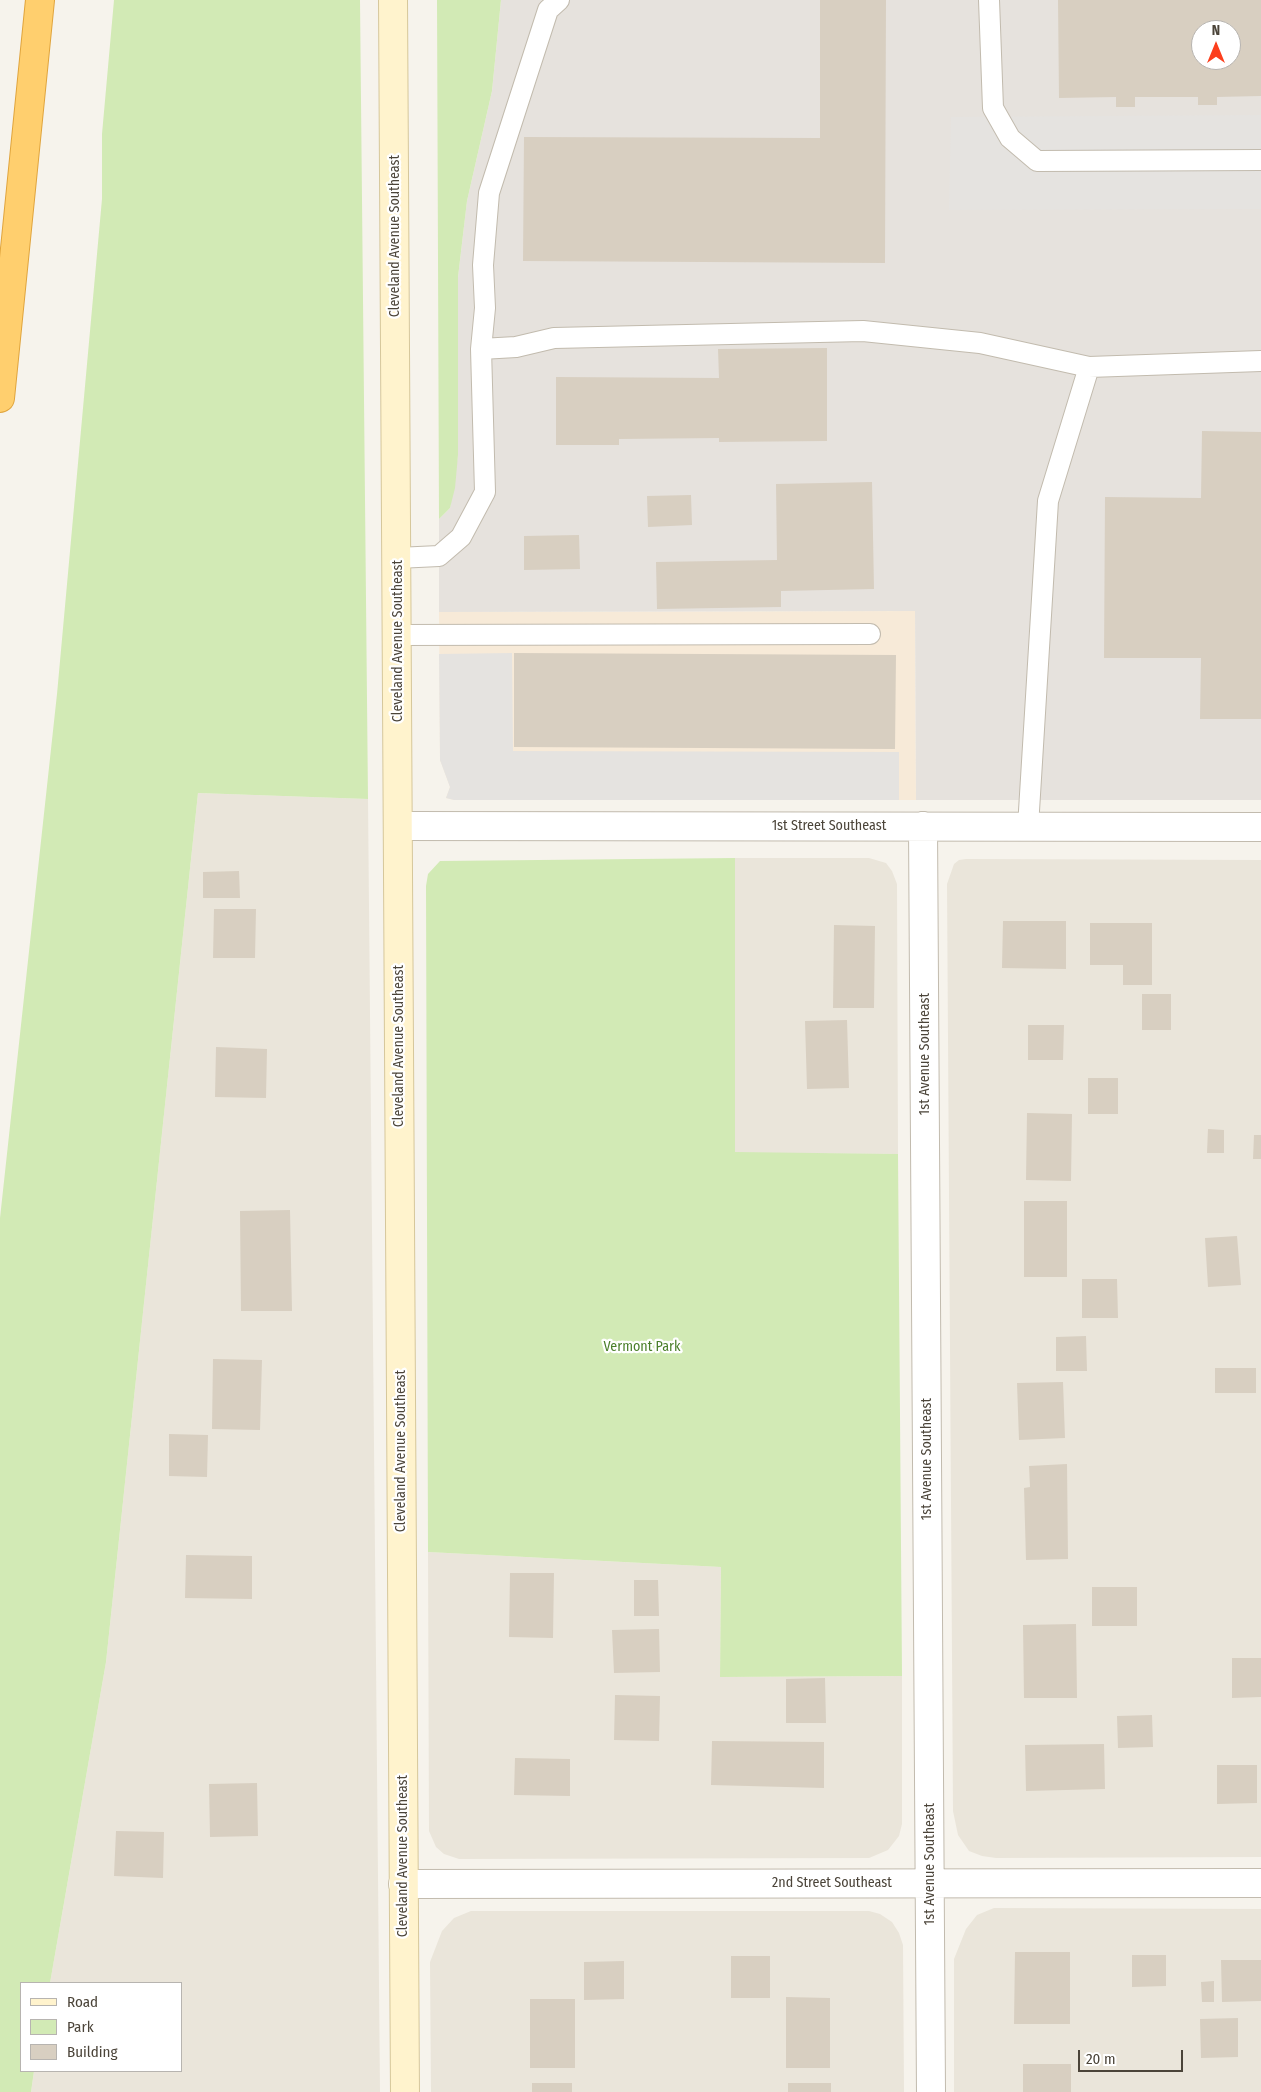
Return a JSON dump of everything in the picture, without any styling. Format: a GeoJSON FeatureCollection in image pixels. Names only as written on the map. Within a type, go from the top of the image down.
{"type":"FeatureCollection","features":[{"type":"Feature","properties":{"kind":"highway"},"geometry":{"type":"LineString","coordinates":[[0,398],[40,0]]}},
{"type":"Feature","properties":{"kind":"street","name":"Cleveland Avenue Southeast"},"geometry":{"type":"LineString","coordinates":[[393,0],[405,2092]]}},
{"type":"Feature","properties":{"kind":"street","name":"1st Street Southeast"},"geometry":{"type":"LineString","coordinates":[[398,826],[1261,827]]}},
{"type":"Feature","properties":{"kind":"street","name":"1st Avenue Southeast"},"geometry":{"type":"LineString","coordinates":[[923,826],[931,2092]]}},
{"type":"Feature","properties":{"kind":"street","name":"2nd Street Southeast"},"geometry":{"type":"LineString","coordinates":[[403,1884],[1261,1883]]}},
{"type":"Feature","properties":{"kind":"lane"},"geometry":{"type":"LineString","coordinates":[[397,558],[439,556],[461,537],[485,492],[481,349],[485,308],[483,266],[489,193],[548,10],[560,0]]}},
{"type":"Feature","properties":{"kind":"lane"},"geometry":{"type":"LineString","coordinates":[[989,0],[993,108],[1010,138],[1037,161],[1261,160]]}},
{"type":"Feature","properties":{"kind":"lane"},"geometry":{"type":"LineString","coordinates":[[481,349],[516,347],[554,338],[863,331],[980,343],[1089,367],[1261,361]]}},
{"type":"Feature","properties":{"kind":"lane"},"geometry":{"type":"LineString","coordinates":[[1028,827],[1048,501],[1089,367]]}},
{"type":"Feature","properties":{"kind":"lane"},"geometry":{"type":"LineString","coordinates":[[398,635],[870,634]]}},
{"type":"Feature","properties":{"kind":"shaded area"},"geometry":{"type":"Polygon","coordinates":[[[501,0],[1261,0],[1261,800],[916,800],[915,611],[439,612],[439,519],[450,508],[458,455],[458,277],[467,201],[492,91],[501,0]]]}},
{"type":"Feature","properties":{"kind":"shaded area"},"geometry":{"type":"Polygon","coordinates":[[[1261,115],[1261,209],[949,210],[951,117],[1261,115]]]}},
{"type":"Feature","properties":{"kind":"shaded area"},"geometry":{"type":"Polygon","coordinates":[[[915,611],[916,800],[454,800],[446,798],[450,787],[440,760],[439,612],[915,611]]]}},
{"type":"Feature","properties":{"kind":"shaded area"},"geometry":{"type":"Polygon","coordinates":[[[512,653],[513,751],[899,752],[899,800],[454,800],[446,798],[450,787],[440,760],[439,654],[512,653]]]}},
{"type":"Feature","properties":{"kind":"shaded area"},"geometry":{"type":"Polygon","coordinates":[[[198,793],[368,799],[380,2092],[31,2092],[34,2072],[182,2072],[182,1982],[50,1982],[106,1662],[198,793]]]}},
{"type":"Feature","properties":{"kind":"shaded area"},"geometry":{"type":"Polygon","coordinates":[[[735,858],[869,858],[886,863],[892,871],[897,884],[898,1154],[735,1153],[735,858]]]}},
{"type":"Feature","properties":{"kind":"shaded area"},"geometry":{"type":"Polygon","coordinates":[[[959,860],[1261,860],[1261,1857],[996,1858],[982,1856],[969,1851],[958,1835],[953,1811],[947,884],[954,864],[959,860]]]}},
{"type":"Feature","properties":{"kind":"shaded area"},"geometry":{"type":"Polygon","coordinates":[[[428,1552],[721,1567],[720,1677],[902,1676],[902,1824],[899,1836],[888,1850],[869,1858],[459,1859],[444,1854],[436,1847],[429,1831],[428,1552]]]}},
{"type":"Feature","properties":{"kind":"shaded area"},"geometry":{"type":"Polygon","coordinates":[[[994,1908],[1261,1909],[1261,2092],[954,2092],[954,1959],[966,1929],[977,1915],[994,1908]]]}},
{"type":"Feature","properties":{"kind":"shaded area"},"geometry":{"type":"Polygon","coordinates":[[[471,1911],[869,1911],[880,1914],[892,1922],[899,1933],[903,1945],[904,2092],[431,2092],[430,1962],[442,1931],[454,1918],[471,1911]]]}},
{"type":"Feature","properties":{"kind":"green space"},"geometry":{"type":"Polygon","coordinates":[[[114,0],[360,0],[368,799],[198,793],[106,1662],[50,1982],[20,1982],[20,2072],[34,2072],[31,2092],[0,2092],[0,1218],[57,694],[102,199],[102,134],[114,0]]]}},
{"type":"Feature","properties":{"kind":"green space"},"geometry":{"type":"Polygon","coordinates":[[[437,0],[501,0],[492,91],[467,201],[458,277],[458,455],[455,488],[450,508],[439,519],[437,0]]]}},
{"type":"Feature","properties":{"kind":"green space","name":"Vermont Park"},"geometry":{"type":"Polygon","coordinates":[[[735,858],[735,1152],[898,1154],[902,1676],[720,1677],[721,1567],[428,1552],[426,886],[428,874],[440,861],[735,858]]]}},
{"type":"Feature","properties":{"kind":"building"},"geometry":{"type":"Polygon","coordinates":[[[820,0],[886,0],[885,263],[523,261],[524,137],[820,138],[820,0]]]}},
{"type":"Feature","properties":{"kind":"building"},"geometry":{"type":"Polygon","coordinates":[[[1058,0],[1261,0],[1261,96],[1217,97],[1217,105],[1198,105],[1198,97],[1135,97],[1135,107],[1116,107],[1116,97],[1059,98],[1058,0]]]}},
{"type":"Feature","properties":{"kind":"building"},"geometry":{"type":"Polygon","coordinates":[[[827,348],[827,441],[719,442],[719,438],[619,439],[619,445],[556,445],[556,377],[719,378],[718,349],[827,348]]]}},
{"type":"Feature","properties":{"kind":"building"},"geometry":{"type":"Polygon","coordinates":[[[1202,431],[1261,432],[1261,719],[1200,719],[1201,658],[1104,658],[1105,497],[1201,498],[1202,431]]]}},
{"type":"Feature","properties":{"kind":"building"},"geometry":{"type":"Polygon","coordinates":[[[872,482],[874,589],[781,591],[781,607],[657,609],[656,562],[777,560],[776,484],[872,482]]]}},
{"type":"Feature","properties":{"kind":"building"},"geometry":{"type":"Polygon","coordinates":[[[691,495],[692,525],[648,527],[647,496],[691,495]]]}},
{"type":"Feature","properties":{"kind":"building"},"geometry":{"type":"Polygon","coordinates":[[[579,535],[580,569],[524,570],[524,536],[579,535]]]}},
{"type":"Feature","properties":{"kind":"building"},"geometry":{"type":"Polygon","coordinates":[[[514,653],[896,655],[895,749],[514,747],[514,653]]]}},
{"type":"Feature","properties":{"kind":"building"},"geometry":{"type":"Polygon","coordinates":[[[239,871],[240,898],[203,898],[203,872],[239,871]]]}},
{"type":"Feature","properties":{"kind":"building"},"geometry":{"type":"Polygon","coordinates":[[[214,909],[256,909],[255,958],[213,958],[214,909]]]}},
{"type":"Feature","properties":{"kind":"building"},"geometry":{"type":"Polygon","coordinates":[[[1003,921],[1066,921],[1066,969],[1002,968],[1003,921]]]}},
{"type":"Feature","properties":{"kind":"building"},"geometry":{"type":"Polygon","coordinates":[[[1090,923],[1152,923],[1152,985],[1123,985],[1123,965],[1090,965],[1090,923]]]}},
{"type":"Feature","properties":{"kind":"building"},"geometry":{"type":"Polygon","coordinates":[[[834,925],[875,926],[874,1008],[833,1008],[834,925]]]}},
{"type":"Feature","properties":{"kind":"building"},"geometry":{"type":"Polygon","coordinates":[[[1142,994],[1171,994],[1171,1030],[1142,1030],[1142,994]]]}},
{"type":"Feature","properties":{"kind":"building"},"geometry":{"type":"Polygon","coordinates":[[[847,1020],[849,1088],[807,1089],[805,1021],[847,1020]]]}},
{"type":"Feature","properties":{"kind":"building"},"geometry":{"type":"Polygon","coordinates":[[[1028,1025],[1064,1025],[1063,1060],[1028,1060],[1028,1025]]]}},
{"type":"Feature","properties":{"kind":"building"},"geometry":{"type":"Polygon","coordinates":[[[216,1047],[267,1049],[266,1098],[215,1097],[216,1047]]]}},
{"type":"Feature","properties":{"kind":"building"},"geometry":{"type":"Polygon","coordinates":[[[1088,1078],[1118,1078],[1118,1114],[1088,1114],[1088,1078]]]}},
{"type":"Feature","properties":{"kind":"building"},"geometry":{"type":"Polygon","coordinates":[[[1027,1113],[1072,1114],[1071,1181],[1026,1180],[1027,1113]]]}},
{"type":"Feature","properties":{"kind":"building"},"geometry":{"type":"Polygon","coordinates":[[[1208,1129],[1224,1130],[1224,1153],[1207,1153],[1208,1129]]]}},
{"type":"Feature","properties":{"kind":"building"},"geometry":{"type":"Polygon","coordinates":[[[1254,1135],[1261,1135],[1261,1159],[1253,1159],[1254,1135]]]}},
{"type":"Feature","properties":{"kind":"building"},"geometry":{"type":"Polygon","coordinates":[[[1024,1201],[1067,1201],[1067,1277],[1024,1277],[1024,1201]]]}},
{"type":"Feature","properties":{"kind":"building"},"geometry":{"type":"Polygon","coordinates":[[[290,1210],[292,1311],[241,1311],[240,1211],[290,1210]]]}},
{"type":"Feature","properties":{"kind":"building"},"geometry":{"type":"Polygon","coordinates":[[[1237,1236],[1241,1285],[1208,1287],[1205,1238],[1237,1236]]]}},
{"type":"Feature","properties":{"kind":"building"},"geometry":{"type":"Polygon","coordinates":[[[1082,1279],[1117,1279],[1118,1318],[1082,1318],[1082,1279]]]}},
{"type":"Feature","properties":{"kind":"building"},"geometry":{"type":"Polygon","coordinates":[[[1086,1336],[1087,1371],[1056,1371],[1056,1337],[1086,1336]]]}},
{"type":"Feature","properties":{"kind":"building"},"geometry":{"type":"Polygon","coordinates":[[[213,1359],[262,1360],[260,1430],[212,1429],[213,1359]]]}},
{"type":"Feature","properties":{"kind":"building"},"geometry":{"type":"Polygon","coordinates":[[[1215,1368],[1256,1368],[1256,1393],[1215,1393],[1215,1368]]]}},
{"type":"Feature","properties":{"kind":"building"},"geometry":{"type":"Polygon","coordinates":[[[1063,1382],[1065,1438],[1019,1440],[1017,1383],[1063,1382]]]}},
{"type":"Feature","properties":{"kind":"building"},"geometry":{"type":"Polygon","coordinates":[[[169,1434],[208,1435],[207,1477],[169,1476],[169,1434]]]}},
{"type":"Feature","properties":{"kind":"building"},"geometry":{"type":"Polygon","coordinates":[[[1067,1464],[1068,1559],[1026,1560],[1024,1488],[1030,1487],[1029,1466],[1067,1464]]]}},
{"type":"Feature","properties":{"kind":"building"},"geometry":{"type":"Polygon","coordinates":[[[186,1555],[252,1556],[252,1599],[185,1598],[186,1555]]]}},
{"type":"Feature","properties":{"kind":"building"},"geometry":{"type":"Polygon","coordinates":[[[510,1573],[554,1573],[553,1638],[509,1637],[510,1573]]]}},
{"type":"Feature","properties":{"kind":"building"},"geometry":{"type":"Polygon","coordinates":[[[634,1580],[658,1580],[659,1616],[634,1616],[634,1580]]]}},
{"type":"Feature","properties":{"kind":"building"},"geometry":{"type":"Polygon","coordinates":[[[1092,1587],[1137,1587],[1137,1626],[1092,1626],[1092,1587]]]}},
{"type":"Feature","properties":{"kind":"building"},"geometry":{"type":"Polygon","coordinates":[[[1076,1624],[1077,1698],[1024,1698],[1023,1625],[1076,1624]]]}},
{"type":"Feature","properties":{"kind":"building"},"geometry":{"type":"Polygon","coordinates":[[[659,1629],[660,1672],[614,1673],[612,1630],[659,1629]]]}},
{"type":"Feature","properties":{"kind":"building"},"geometry":{"type":"Polygon","coordinates":[[[1232,1658],[1261,1658],[1261,1697],[1232,1698],[1232,1658]]]}},
{"type":"Feature","properties":{"kind":"building"},"geometry":{"type":"Polygon","coordinates":[[[825,1678],[826,1723],[786,1723],[786,1679],[825,1678]]]}},
{"type":"Feature","properties":{"kind":"building"},"geometry":{"type":"Polygon","coordinates":[[[615,1695],[660,1696],[659,1741],[614,1740],[615,1695]]]}},
{"type":"Feature","properties":{"kind":"building"},"geometry":{"type":"Polygon","coordinates":[[[1152,1715],[1153,1747],[1118,1748],[1117,1716],[1152,1715]]]}},
{"type":"Feature","properties":{"kind":"building"},"geometry":{"type":"Polygon","coordinates":[[[712,1741],[824,1742],[824,1788],[711,1785],[712,1741]]]}},
{"type":"Feature","properties":{"kind":"building"},"geometry":{"type":"Polygon","coordinates":[[[1104,1744],[1105,1789],[1026,1791],[1025,1745],[1104,1744]]]}},
{"type":"Feature","properties":{"kind":"building"},"geometry":{"type":"Polygon","coordinates":[[[515,1758],[570,1759],[570,1796],[514,1795],[515,1758]]]}},
{"type":"Feature","properties":{"kind":"building"},"geometry":{"type":"Polygon","coordinates":[[[1217,1765],[1257,1765],[1257,1803],[1217,1804],[1217,1765]]]}},
{"type":"Feature","properties":{"kind":"building"},"geometry":{"type":"Polygon","coordinates":[[[257,1783],[258,1836],[210,1837],[209,1784],[257,1783]]]}},
{"type":"Feature","properties":{"kind":"building"},"geometry":{"type":"Polygon","coordinates":[[[116,1831],[164,1832],[163,1878],[114,1876],[116,1831]]]}},
{"type":"Feature","properties":{"kind":"building"},"geometry":{"type":"Polygon","coordinates":[[[1015,1952],[1070,1952],[1070,2024],[1014,2024],[1015,1952]]]}},
{"type":"Feature","properties":{"kind":"building"},"geometry":{"type":"Polygon","coordinates":[[[1132,1955],[1166,1955],[1166,1986],[1132,1987],[1132,1955]]]}},
{"type":"Feature","properties":{"kind":"building"},"geometry":{"type":"Polygon","coordinates":[[[731,1956],[770,1956],[770,1998],[731,1998],[731,1956]]]}},
{"type":"Feature","properties":{"kind":"building"},"geometry":{"type":"Polygon","coordinates":[[[1221,1960],[1261,1960],[1261,2001],[1222,2002],[1221,1960]]]}},
{"type":"Feature","properties":{"kind":"building"},"geometry":{"type":"Polygon","coordinates":[[[624,1961],[624,1999],[584,2000],[584,1962],[624,1961]]]}},
{"type":"Feature","properties":{"kind":"building"},"geometry":{"type":"Polygon","coordinates":[[[1214,1981],[1214,2002],[1202,2002],[1201,1982],[1214,1981]]]}},
{"type":"Feature","properties":{"kind":"building"},"geometry":{"type":"Polygon","coordinates":[[[786,1997],[830,1998],[830,2068],[786,2068],[786,1997]]]}},
{"type":"Feature","properties":{"kind":"building"},"geometry":{"type":"Polygon","coordinates":[[[530,1999],[575,1999],[575,2068],[530,2068],[530,1999]]]}},
{"type":"Feature","properties":{"kind":"building"},"geometry":{"type":"Polygon","coordinates":[[[1238,2018],[1238,2057],[1201,2058],[1200,2019],[1238,2018]]]}},
{"type":"Feature","properties":{"kind":"building"},"geometry":{"type":"Polygon","coordinates":[[[1023,2064],[1071,2064],[1071,2092],[1023,2092],[1023,2064]]]}},
{"type":"Feature","properties":{"kind":"building"},"geometry":{"type":"Polygon","coordinates":[[[532,2083],[572,2083],[572,2092],[532,2092],[532,2083]]]}},
{"type":"Feature","properties":{"kind":"building"},"geometry":{"type":"Polygon","coordinates":[[[788,2083],[831,2083],[831,2092],[788,2092],[788,2083]]]}}]}
